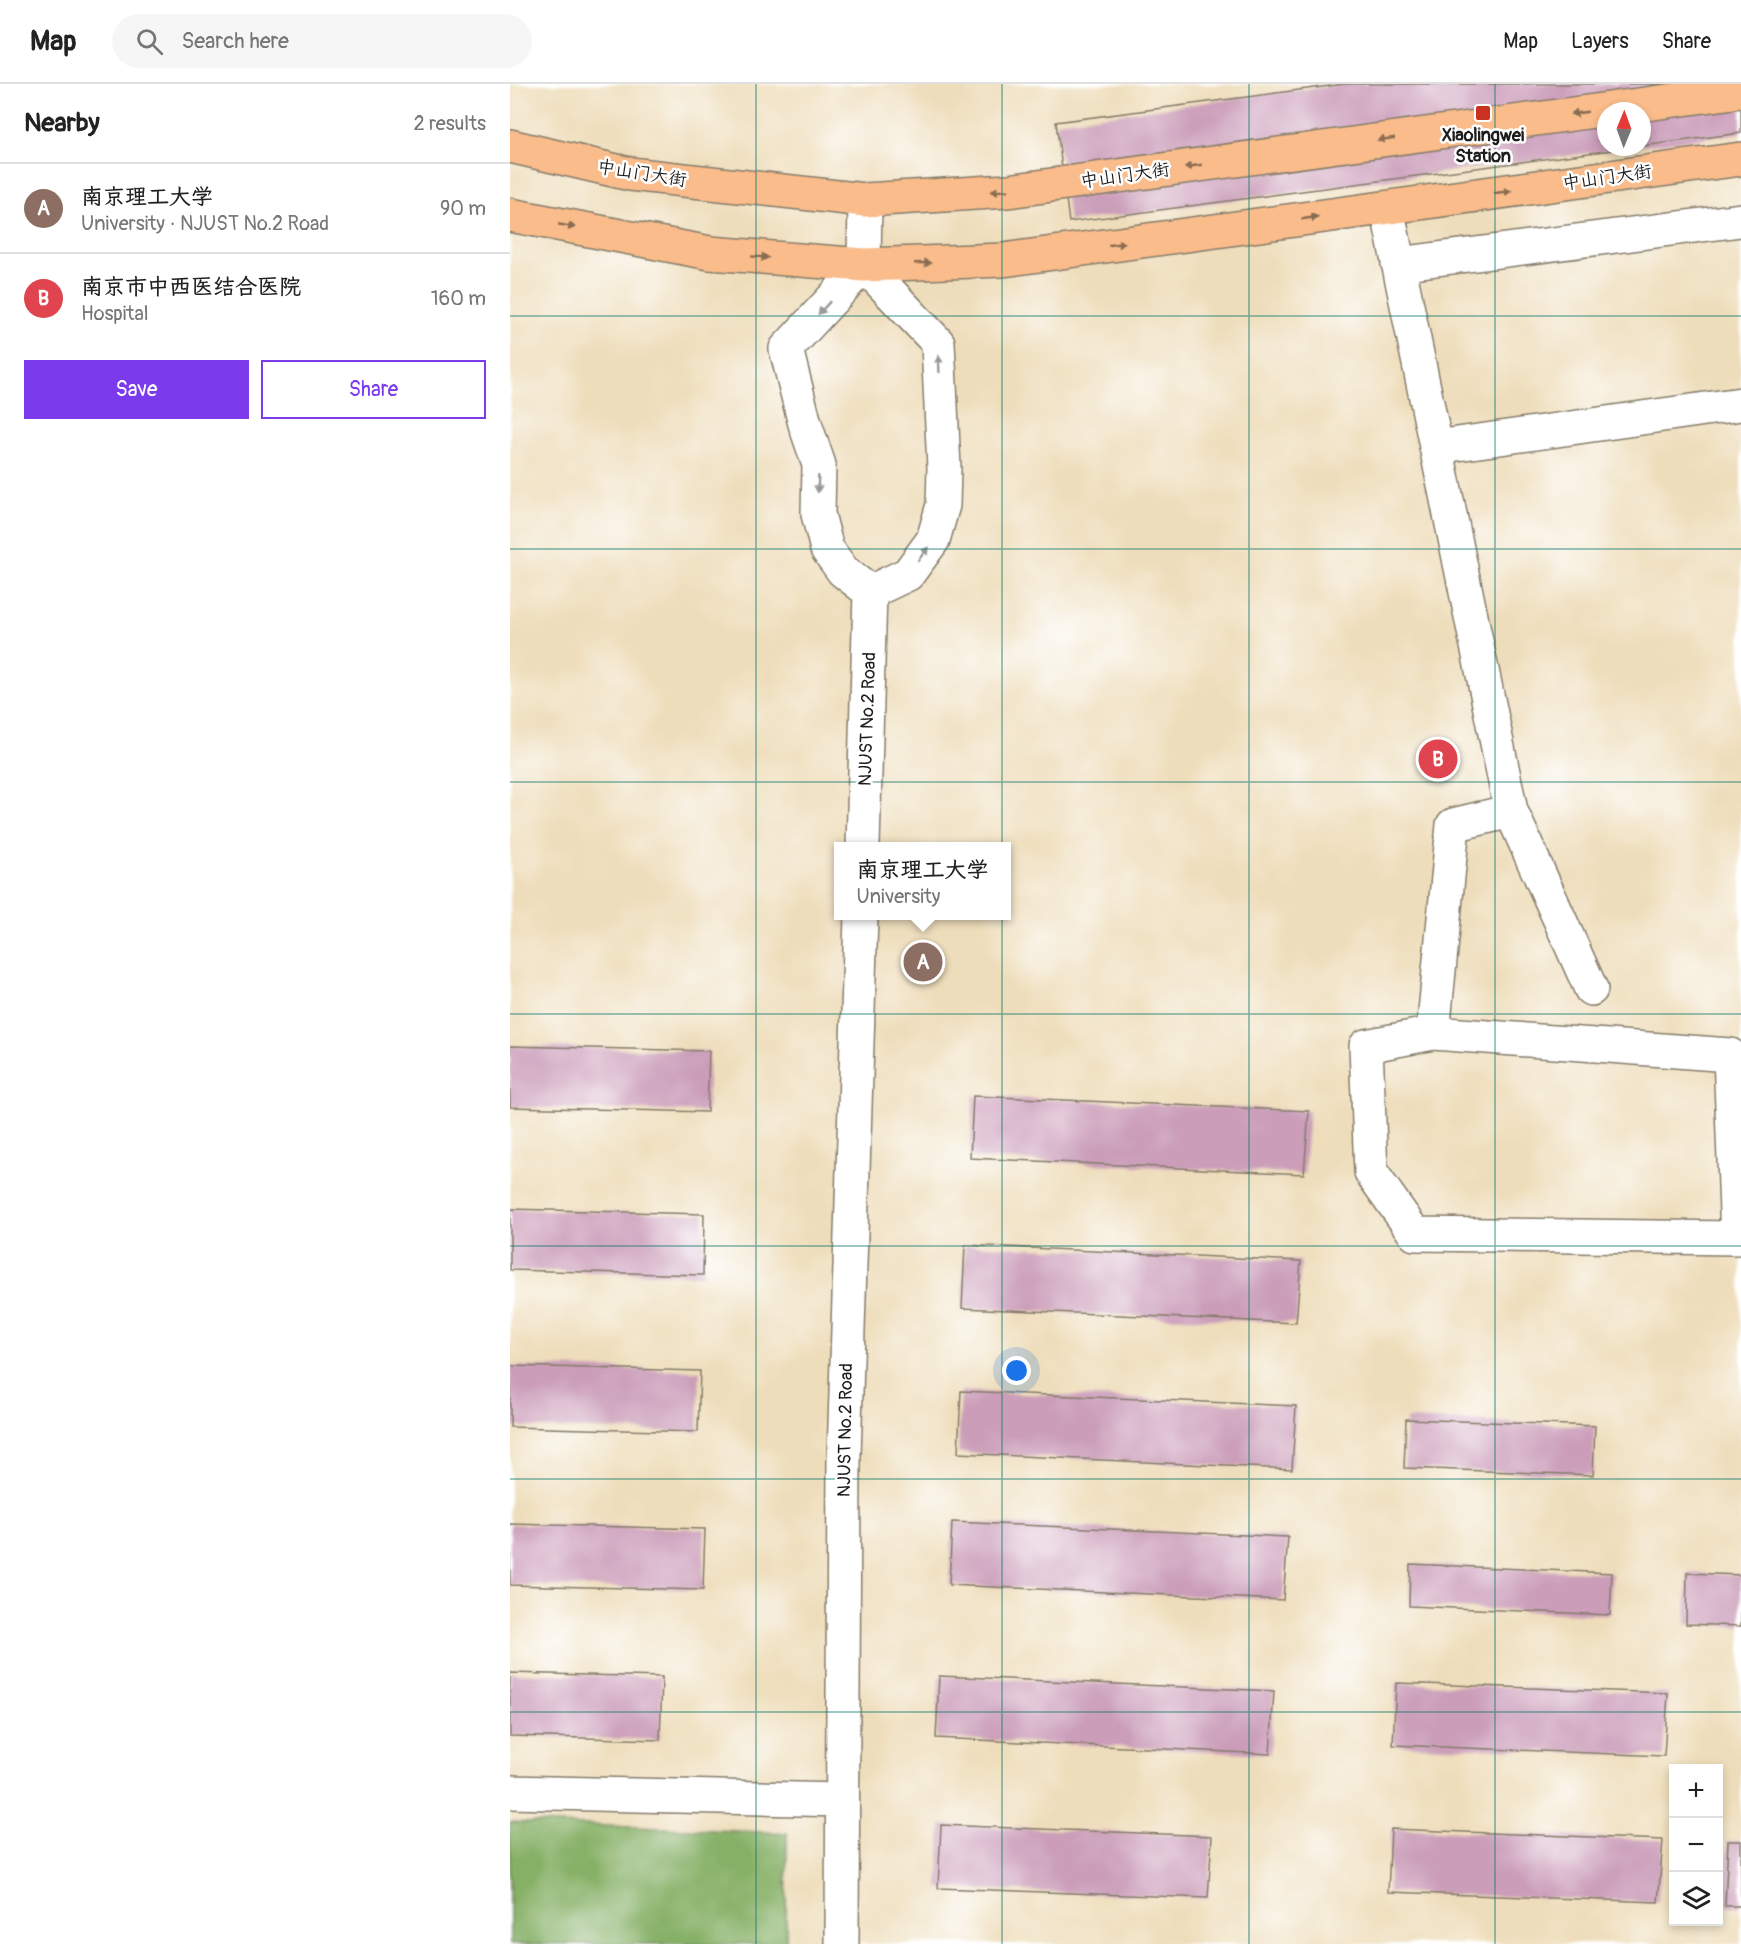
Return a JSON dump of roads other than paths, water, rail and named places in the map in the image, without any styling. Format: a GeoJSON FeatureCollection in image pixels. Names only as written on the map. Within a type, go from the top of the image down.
{"type":"FeatureCollection","features":[{"type":"Feature","properties":{"kind":"main road","name":"中山门大街"},"geometry":{"type":"LineString","coordinates":[[510,146],[630,174],[865,200],[1008,191],[1741,91]]}},
{"type":"Feature","properties":{"kind":"main road","name":"中山门大街"},"geometry":{"type":"LineString","coordinates":[[510,215],[710,253],[864,265],[1002,260],[1741,159]]}},
{"type":"Feature","properties":{"kind":"street"},"geometry":{"type":"LineString","coordinates":[[864,265],[938,343],[944,468],[943,505],[933,540],[908,574],[870,592],[843,571],[827,549],[818,514],[819,465],[805,424],[786,349],[864,265],[865,200]]}},
{"type":"Feature","properties":{"kind":"street"},"geometry":{"type":"LineString","coordinates":[[1387,208],[1511,811],[1591,988]]}},
{"type":"Feature","properties":{"kind":"street"},"geometry":{"type":"LineString","coordinates":[[1398,264],[1741,220]]}},
{"type":"Feature","properties":{"kind":"street"},"geometry":{"type":"LineString","coordinates":[[1436,447],[1741,404]]}},
{"type":"Feature","properties":{"kind":"street","name":"NJUST No.2 Road"},"geometry":{"type":"LineString","coordinates":[[863,842],[870,592]]}},
{"type":"Feature","properties":{"kind":"street"},"geometry":{"type":"LineString","coordinates":[[1433,1033],[1453,825],[1511,811]]}},
{"type":"Feature","properties":{"kind":"street","name":"NJUST No.2 Road"},"geometry":{"type":"LineString","coordinates":[[842,1944],[844,1455],[861,920]]}},
{"type":"Feature","properties":{"kind":"street"},"geometry":{"type":"LineString","coordinates":[[1433,1033],[1730,1055],[1737,1238],[1415,1234],[1371,1172],[1366,1046],[1433,1033]]}},
{"type":"Feature","properties":{"kind":"street"},"geometry":{"type":"LineString","coordinates":[[510,1792],[842,1800]]}},
{"type":"Feature","properties":{"kind":"place","name":"Xiaolingwei Station"},"geometry":{"type":"Point","coordinates":[1483,113]}},
{"type":"Feature","properties":{"kind":"place","name":"南京市中西医结合医院"},"geometry":{"type":"Point","coordinates":[1438,759]}},
{"type":"Feature","properties":{"kind":"place","name":"南京理工大学"},"geometry":{"type":"Point","coordinates":[923,962]}}]}
